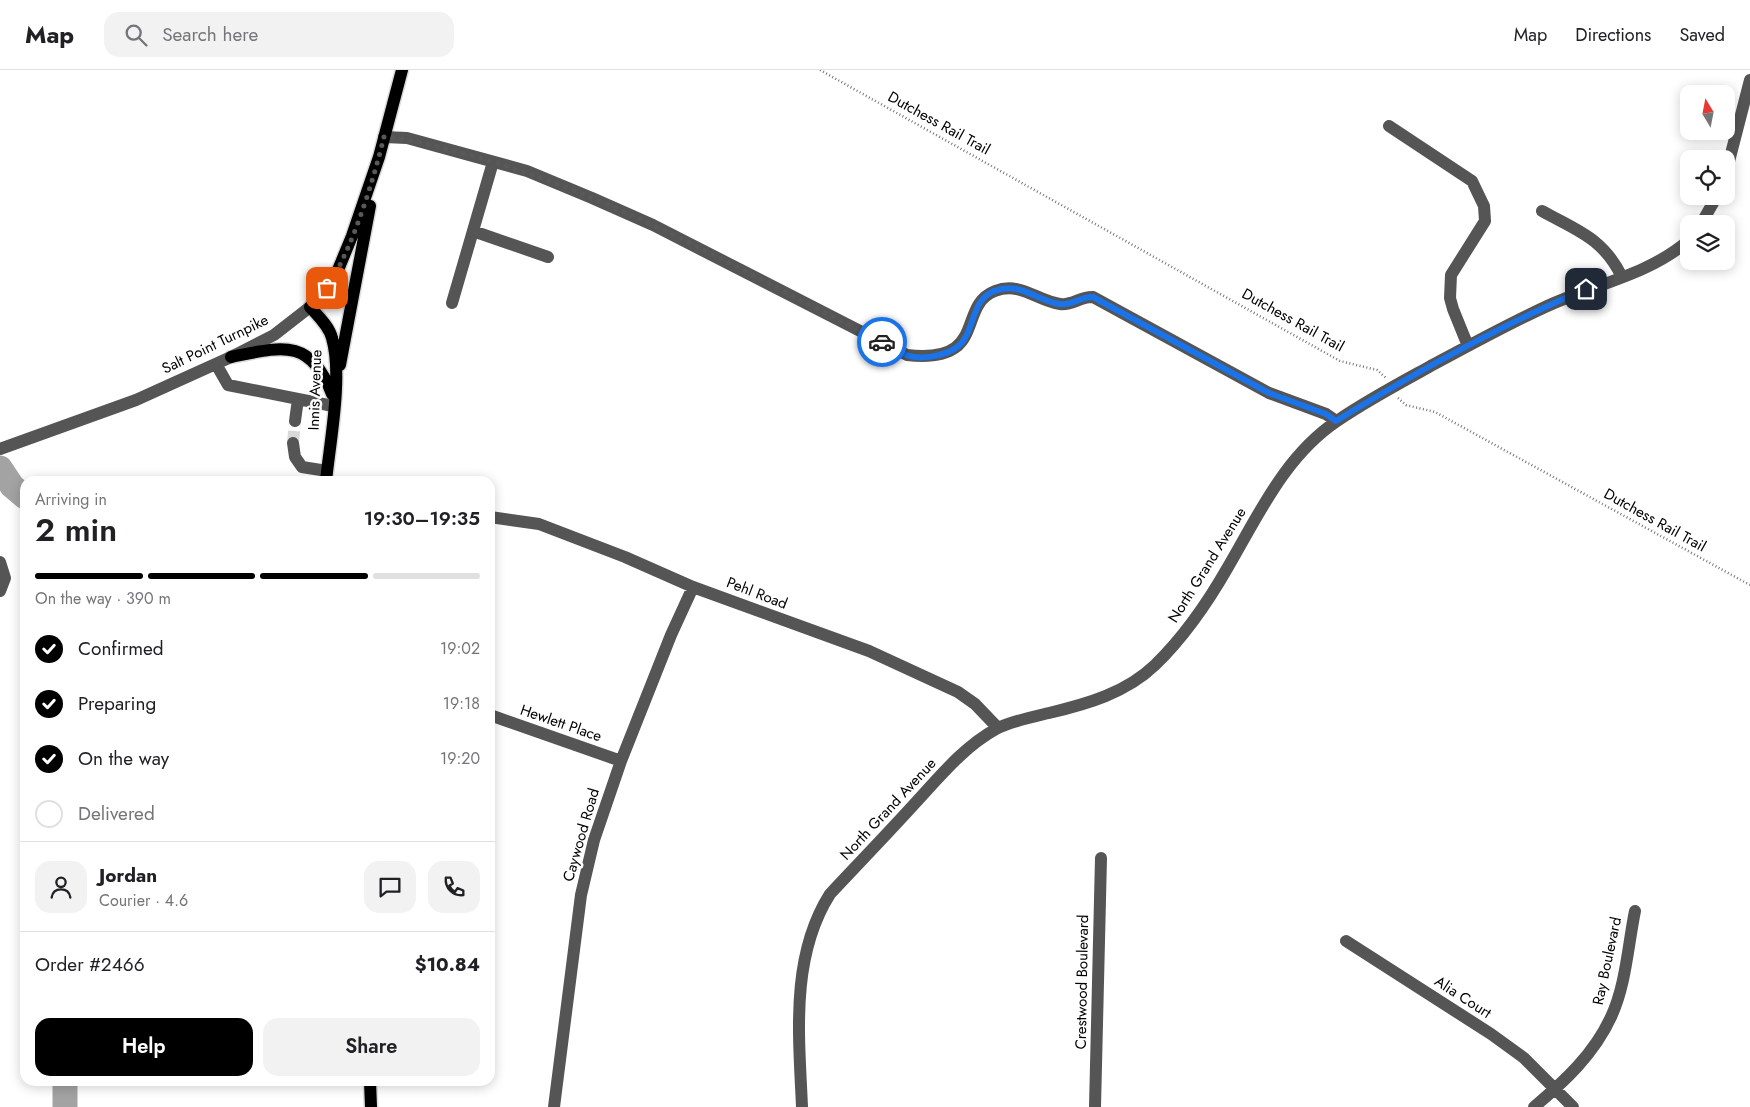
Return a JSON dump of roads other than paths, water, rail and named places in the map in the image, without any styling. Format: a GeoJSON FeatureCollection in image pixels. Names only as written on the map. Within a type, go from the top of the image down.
{"type":"FeatureCollection","features":[{"type":"Feature","properties":{"kind":"main road","name":"Salt Point Turnpike"},"geometry":{"type":"LineString","coordinates":[[310,307],[325,291],[338,270],[379,157],[402,70]]}},
{"type":"Feature","properties":{"kind":"main road"},"geometry":{"type":"LineString","coordinates":[[334,403],[379,157]]}},
{"type":"Feature","properties":{"kind":"main road","name":"Innis Avenue"},"geometry":{"type":"LineString","coordinates":[[310,307],[321,319],[332,337],[336,359],[334,403],[326,476]]}},
{"type":"Feature","properties":{"kind":"main road"},"geometry":{"type":"LineString","coordinates":[[231,357],[270,349],[296,350],[313,360],[325,377],[334,403]]}},
{"type":"Feature","properties":{"kind":"main road"},"geometry":{"type":"LineString","coordinates":[[370,1086],[371,1107]]}},
{"type":"Feature","properties":{"kind":"street"},"geometry":{"type":"LineString","coordinates":[[1732,150],[1750,80]]}},
{"type":"Feature","properties":{"kind":"street"},"geometry":{"type":"LineString","coordinates":[[1389,126],[1472,181],[1484,206],[1485,221],[1451,275],[1450,298],[1468,346]]}},
{"type":"Feature","properties":{"kind":"street"},"geometry":{"type":"LineString","coordinates":[[384,137],[407,138],[527,171],[653,225],[907,355],[922,357],[954,348],[964,340],[978,305],[984,296],[995,291],[1020,288],[1059,304],[1068,304],[1084,296],[1093,297],[1269,393],[1326,414],[1336,421]]}},
{"type":"Feature","properties":{"kind":"street"},"geometry":{"type":"LineString","coordinates":[[452,303],[493,162]]}},
{"type":"Feature","properties":{"kind":"street"},"geometry":{"type":"LineString","coordinates":[[1542,212],[1594,239],[1613,259],[1622,277]]}},
{"type":"Feature","properties":{"kind":"street"},"geometry":{"type":"LineString","coordinates":[[473,231],[548,257]]}},
{"type":"Feature","properties":{"kind":"street","name":"North Grand Avenue"},"geometry":{"type":"LineString","coordinates":[[802,1107],[800,998],[809,938],[817,915],[830,894],[949,767],[978,741],[998,728],[1101,699],[1134,682],[1153,667],[1173,647],[1197,616],[1291,462],[1315,438],[1336,421],[1392,387],[1542,308],[1670,256],[1680,248]]}},
{"type":"Feature","properties":{"kind":"street","name":"Salt Point Turnpike"},"geometry":{"type":"LineString","coordinates":[[5,447],[136,400],[216,364],[274,335],[310,307]]}},
{"type":"Feature","properties":{"kind":"street"},"geometry":{"type":"LineString","coordinates":[[216,364],[228,385],[298,399],[334,403]]}},
{"type":"Feature","properties":{"kind":"street"},"geometry":{"type":"LineString","coordinates":[[295,421],[298,399]]}},
{"type":"Feature","properties":{"kind":"street"},"geometry":{"type":"LineString","coordinates":[[293,444],[295,457],[302,467],[326,476]]}},
{"type":"Feature","properties":{"kind":"street","name":"Pehl Road"},"geometry":{"type":"LineString","coordinates":[[495,518],[539,524],[625,557],[693,587],[868,651],[949,688],[975,704],[998,728]]}},
{"type":"Feature","properties":{"kind":"street"},"geometry":{"type":"LineString","coordinates":[[0,562],[5,578],[0,591]]}},
{"type":"Feature","properties":{"kind":"street","name":"Caywood Road"},"geometry":{"type":"LineString","coordinates":[[554,1107],[581,895],[594,840],[621,761],[671,635],[693,587]]}},
{"type":"Feature","properties":{"kind":"street","name":"Hewlett Place"},"geometry":{"type":"LineString","coordinates":[[495,717],[621,761]]}},
{"type":"Feature","properties":{"kind":"street","name":"Crestwood Boulevard"},"geometry":{"type":"LineString","coordinates":[[1096,1107],[1101,858]]}},
{"type":"Feature","properties":{"kind":"street","name":"Ray Boulevard"},"geometry":{"type":"LineString","coordinates":[[1534,1107],[1578,1068],[1596,1045],[1612,1016],[1620,988],[1635,911]]}},
{"type":"Feature","properties":{"kind":"street","name":"Alia Court"},"geometry":{"type":"LineString","coordinates":[[1346,941],[1491,1034],[1524,1058],[1573,1107]]}},
{"type":"Feature","properties":{"kind":"waterway"},"geometry":{"type":"LineString","coordinates":[[0,468],[12,486],[20,493]]}},
{"type":"Feature","properties":{"kind":"waterway"},"geometry":{"type":"LineString","coordinates":[[65,1086],[65,1107]]}},
{"type":"Feature","properties":{"kind":"tunnel"},"geometry":{"type":"LineString","coordinates":[[293,443],[295,421]]}}]}
